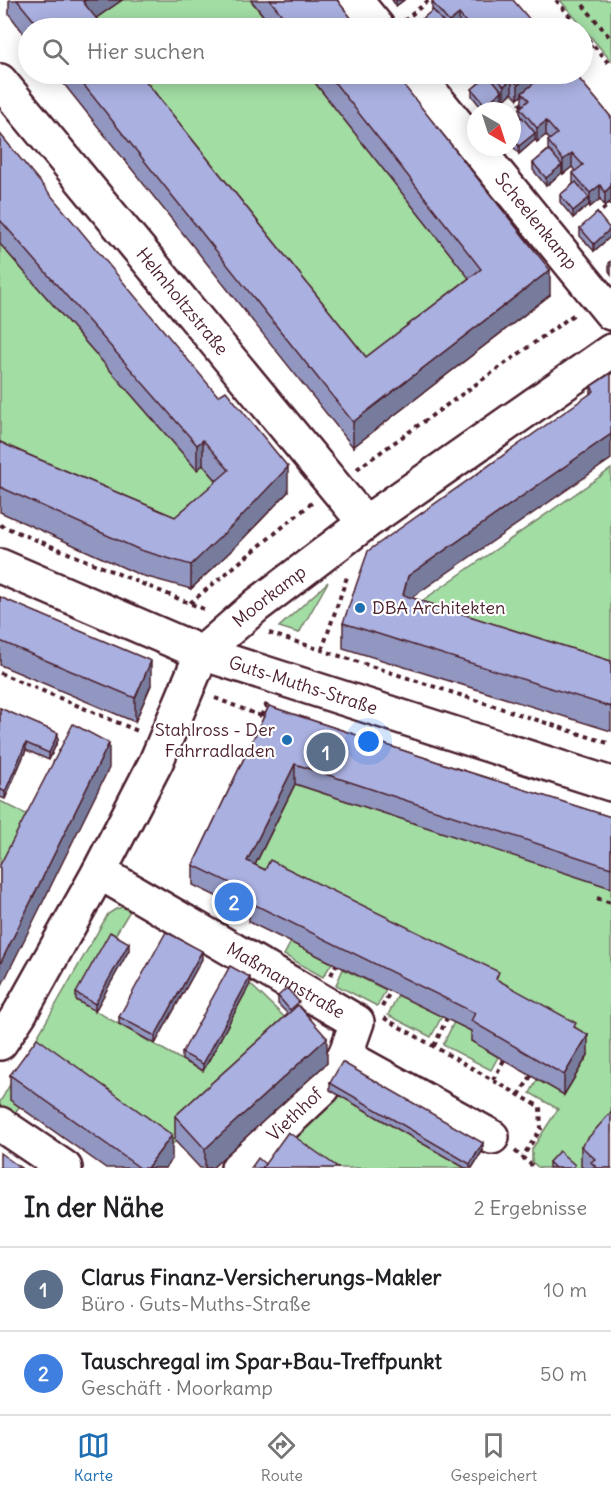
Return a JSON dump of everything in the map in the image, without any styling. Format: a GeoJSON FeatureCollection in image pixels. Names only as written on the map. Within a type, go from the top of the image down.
{"type":"FeatureCollection","features":[{"type":"Feature","properties":{"kind":"street"},"geometry":{"type":"LineString","coordinates":[[355,0],[381,18]]}},
{"type":"Feature","properties":{"kind":"street","name":"Helmholtzstraße"},"geometry":{"type":"LineString","coordinates":[[0,81],[365,523]]}},
{"type":"Feature","properties":{"kind":"street","name":"Scheelenkamp"},"geometry":{"type":"LineString","coordinates":[[424,84],[605,305]]}},
{"type":"Feature","properties":{"kind":"street","name":"Moorkamp"},"geometry":{"type":"LineString","coordinates":[[0,1043],[20,1013],[99,872],[156,762],[202,652],[236,622],[365,523],[611,351]]}},
{"type":"Feature","properties":{"kind":"street","name":"Guts-Muths-Straße"},"geometry":{"type":"LineString","coordinates":[[0,566],[202,652],[611,784]]}},
{"type":"Feature","properties":{"kind":"street","name":"Maßmannstraße"},"geometry":{"type":"LineString","coordinates":[[99,872],[163,919],[224,958],[357,1022],[345,1056]]}},
{"type":"Feature","properties":{"kind":"street"},"geometry":{"type":"LineString","coordinates":[[345,1056],[492,1137]]}},
{"type":"Feature","properties":{"kind":"street","name":"Viethhof"},"geometry":{"type":"LineString","coordinates":[[238,1168],[323,1088],[345,1056]]}},
{"type":"Feature","properties":{"kind":"street"},"geometry":{"type":"LineString","coordinates":[[0,1124],[65,1168]]}},
{"type":"Feature","properties":{"kind":"path"},"geometry":{"type":"LineString","coordinates":[[402,18],[429,0]]}},
{"type":"Feature","properties":{"kind":"path"},"geometry":{"type":"LineString","coordinates":[[556,0],[571,18]]}},
{"type":"Feature","properties":{"kind":"path"},"geometry":{"type":"LineString","coordinates":[[582,5],[611,39]]}},
{"type":"Feature","properties":{"kind":"path"},"geometry":{"type":"LineString","coordinates":[[593,45],[611,66]]}},
{"type":"Feature","properties":{"kind":"path"},"geometry":{"type":"LineString","coordinates":[[521,104],[530,96]]}},
{"type":"Feature","properties":{"kind":"path"},"geometry":{"type":"LineString","coordinates":[[593,218],[611,203]]}},
{"type":"Feature","properties":{"kind":"path"},"geometry":{"type":"LineString","coordinates":[[189,603],[334,485],[605,305]]}},
{"type":"Feature","properties":{"kind":"path"},"geometry":{"type":"LineString","coordinates":[[0,525],[236,622],[611,744]]}},
{"type":"Feature","properties":{"kind":"path"},"geometry":{"type":"LineString","coordinates":[[322,650],[350,566]]}},
{"type":"Feature","properties":{"kind":"path"},"geometry":{"type":"LineString","coordinates":[[0,673],[164,741]]}},
{"type":"Feature","properties":{"kind":"path"},"geometry":{"type":"LineString","coordinates":[[187,687],[270,719],[264,725]]}},
{"type":"Feature","properties":{"kind":"path"},"geometry":{"type":"LineString","coordinates":[[597,898],[611,903]]}},
{"type":"Feature","properties":{"kind":"path"},"geometry":{"type":"LineString","coordinates":[[378,1014],[390,992]]}},
{"type":"Feature","properties":{"kind":"path"},"geometry":{"type":"LineString","coordinates":[[434,1046],[447,1018]]}},
{"type":"Feature","properties":{"kind":"path"},"geometry":{"type":"LineString","coordinates":[[493,1080],[504,1060]]}},
{"type":"Feature","properties":{"kind":"path"},"geometry":{"type":"LineString","coordinates":[[519,1095],[531,1076]]}},
{"type":"Feature","properties":{"kind":"green space"},"geometry":{"type":"Polygon","coordinates":[[[122,0],[250,0],[265,18],[96,18],[122,0]]]}},
{"type":"Feature","properties":{"kind":"green space"},"geometry":{"type":"Polygon","coordinates":[[[560,0],[611,0],[611,61],[593,39],[593,18],[575,18],[560,0]]]}},
{"type":"Feature","properties":{"kind":"green space"},"geometry":{"type":"Polygon","coordinates":[[[128,84],[316,84],[481,293],[366,381],[128,84]]]}},
{"type":"Feature","properties":{"kind":"green space"},"geometry":{"type":"Polygon","coordinates":[[[0,244],[196,469],[203,465],[229,495],[175,542],[0,467],[0,244]]]}},
{"type":"Feature","properties":{"kind":"green space"},"geometry":{"type":"Polygon","coordinates":[[[611,469],[611,680],[416,605],[611,469]]]}},
{"type":"Feature","properties":{"kind":"green space"},"geometry":{"type":"Polygon","coordinates":[[[328,582],[299,633],[279,627],[328,582]]]}},
{"type":"Feature","properties":{"kind":"green space"},"geometry":{"type":"Polygon","coordinates":[[[295,784],[611,888],[611,1132],[581,1166],[583,1168],[539,1168],[532,1162],[532,1149],[558,1109],[530,1093],[537,1080],[564,1094],[588,1054],[247,881],[295,784]]]}},
{"type":"Feature","properties":{"kind":"green space"},"geometry":{"type":"Polygon","coordinates":[[[0,801],[36,819],[0,889],[0,801]]]}},
{"type":"Feature","properties":{"kind":"green space"},"geometry":{"type":"Polygon","coordinates":[[[125,906],[131,909],[76,1000],[182,1060],[250,984],[298,1030],[163,1153],[11,1100],[20,1106],[12,1117],[0,1107],[0,1102],[108,914],[125,906]]]}},
{"type":"Feature","properties":{"kind":"green space"},"geometry":{"type":"Polygon","coordinates":[[[291,942],[332,963],[323,977],[284,955],[291,942]]]}},
{"type":"Feature","properties":{"kind":"green space"},"geometry":{"type":"Polygon","coordinates":[[[343,969],[386,990],[377,1006],[336,985],[343,969]]]}},
{"type":"Feature","properties":{"kind":"green space"},"geometry":{"type":"Polygon","coordinates":[[[398,995],[442,1016],[431,1037],[388,1015],[398,995]]]}},
{"type":"Feature","properties":{"kind":"green space"},"geometry":{"type":"Polygon","coordinates":[[[454,1022],[475,1033],[471,1041],[498,1057],[491,1070],[443,1045],[454,1022]]]}},
{"type":"Feature","properties":{"kind":"green space"},"geometry":{"type":"Polygon","coordinates":[[[330,1090],[465,1168],[308,1168],[275,1144],[330,1090]]]}},
{"type":"Feature","properties":{"kind":"building"},"geometry":{"type":"Polygon","coordinates":[[[17,0],[86,0],[83,2],[96,18],[32,18],[17,0]]]}},
{"type":"Feature","properties":{"kind":"building"},"geometry":{"type":"Polygon","coordinates":[[[270,0],[337,0],[351,18],[284,18],[270,0]]]}},
{"type":"Feature","properties":{"kind":"building"},"geometry":{"type":"Polygon","coordinates":[[[434,0],[513,0],[528,18],[462,18],[459,14],[454,18],[446,18],[432,2],[434,0]]]}},
{"type":"Feature","properties":{"kind":"building"},"geometry":{"type":"Polygon","coordinates":[[[433,10],[440,18],[423,18],[433,10]]]}},
{"type":"Feature","properties":{"kind":"building"},"geometry":{"type":"Polygon","coordinates":[[[83,84],[148,84],[366,357],[481,269],[336,84],[403,84],[550,270],[353,422],[83,84]]]}},
{"type":"Feature","properties":{"kind":"building"},"geometry":{"type":"Polygon","coordinates":[[[478,84],[496,84],[502,91],[489,102],[483,102],[472,89],[478,84]]]}},
{"type":"Feature","properties":{"kind":"building"},"geometry":{"type":"Polygon","coordinates":[[[533,84],[583,84],[611,117],[611,186],[605,192],[600,185],[590,193],[573,173],[583,165],[572,153],[563,160],[548,141],[557,134],[546,121],[537,128],[521,109],[529,100],[522,93],[533,84]]]}},
{"type":"Feature","properties":{"kind":"building"},"geometry":{"type":"Polygon","coordinates":[[[521,118],[535,133],[521,144],[521,118]]]}},
{"type":"Feature","properties":{"kind":"building"},"geometry":{"type":"Polygon","coordinates":[[[0,134],[218,396],[226,391],[288,467],[191,565],[140,550],[0,487],[0,442],[175,517],[229,470],[203,440],[197,445],[0,220],[0,134]]]}},
{"type":"Feature","properties":{"kind":"building"},"geometry":{"type":"Polygon","coordinates":[[[549,150],[562,165],[546,178],[533,163],[549,150]]]}},
{"type":"Feature","properties":{"kind":"building"},"geometry":{"type":"Polygon","coordinates":[[[576,182],[589,198],[573,211],[560,195],[576,182]]]}},
{"type":"Feature","properties":{"kind":"building"},"geometry":{"type":"Polygon","coordinates":[[[597,213],[610,229],[594,244],[580,228],[597,213]]]}},
{"type":"Feature","properties":{"kind":"building"},"geometry":{"type":"Polygon","coordinates":[[[611,373],[611,434],[408,576],[403,595],[611,661],[611,707],[343,623],[368,551],[594,391],[591,386],[611,373]]]}},
{"type":"Feature","properties":{"kind":"building"},"geometry":{"type":"Polygon","coordinates":[[[0,597],[151,661],[135,698],[0,641],[0,597]]]}},
{"type":"Feature","properties":{"kind":"building"},"geometry":{"type":"Polygon","coordinates":[[[269,706],[611,817],[611,868],[295,764],[247,861],[265,870],[270,860],[499,972],[496,979],[576,1023],[574,1027],[588,1035],[564,1075],[471,1021],[475,1013],[249,902],[253,894],[193,865],[269,706]]]}},
{"type":"Feature","properties":{"kind":"building"},"geometry":{"type":"Polygon","coordinates":[[[0,708],[58,733],[49,753],[26,743],[5,792],[0,789],[0,708]]]}},
{"type":"Feature","properties":{"kind":"building"},"geometry":{"type":"Polygon","coordinates":[[[73,724],[109,743],[0,964],[0,865],[73,724]]]}},
{"type":"Feature","properties":{"kind":"building"},"geometry":{"type":"Polygon","coordinates":[[[110,932],[129,943],[95,1004],[76,993],[110,932]]]}},
{"type":"Feature","properties":{"kind":"building"},"geometry":{"type":"Polygon","coordinates":[[[166,932],[202,951],[155,1036],[119,1017],[166,932]]]}},
{"type":"Feature","properties":{"kind":"building"},"geometry":{"type":"Polygon","coordinates":[[[230,966],[250,977],[203,1064],[182,1053],[230,966]]]}},
{"type":"Feature","properties":{"kind":"building"},"geometry":{"type":"Polygon","coordinates":[[[287,988],[299,1002],[290,1010],[278,996],[287,988]]]}},
{"type":"Feature","properties":{"kind":"building"},"geometry":{"type":"Polygon","coordinates":[[[298,1005],[327,1038],[205,1149],[175,1116],[298,1005]]]}},
{"type":"Feature","properties":{"kind":"building"},"geometry":{"type":"Polygon","coordinates":[[[37,1038],[172,1135],[147,1168],[140,1168],[10,1075],[37,1038]]]}},
{"type":"Feature","properties":{"kind":"building"},"geometry":{"type":"Polygon","coordinates":[[[342,1062],[483,1143],[470,1164],[330,1083],[342,1062]]]}},
{"type":"Feature","properties":{"kind":"building"},"geometry":{"type":"Polygon","coordinates":[[[611,1112],[611,1168],[597,1168],[591,1162],[595,1159],[581,1146],[611,1112]]]}},
{"type":"Feature","properties":{"kind":"building"},"geometry":{"type":"Polygon","coordinates":[[[288,1132],[339,1168],[262,1168],[288,1132]]]}},
{"type":"Feature","properties":{"kind":"building"},"geometry":{"type":"Polygon","coordinates":[[[559,1151],[575,1165],[572,1168],[555,1168],[549,1162],[559,1151]]]}},
{"type":"Feature","properties":{"kind":"building"},"geometry":{"type":"Polygon","coordinates":[[[0,1153],[21,1168],[0,1168],[0,1153]]]}},
{"type":"Feature","properties":{"kind":"building"},"geometry":{"type":"Polygon","coordinates":[[[258,1158],[265,1164],[262,1168],[251,1168],[258,1158]]]}},
{"type":"Feature","properties":{"kind":"place","name":"DBA Architekten"},"geometry":{"type":"Point","coordinates":[360,608]}},
{"type":"Feature","properties":{"kind":"place","name":"Stahlross - Der Fahrradladen"},"geometry":{"type":"Point","coordinates":[287,740]}},
{"type":"Feature","properties":{"kind":"place","name":"Clarus Finanz-Versicherungs-Makler"},"geometry":{"type":"Point","coordinates":[326,752]}},
{"type":"Feature","properties":{"kind":"place","name":"Tauschregal im Spar+Bau-Treffpunkt"},"geometry":{"type":"Point","coordinates":[234,902]}}]}
